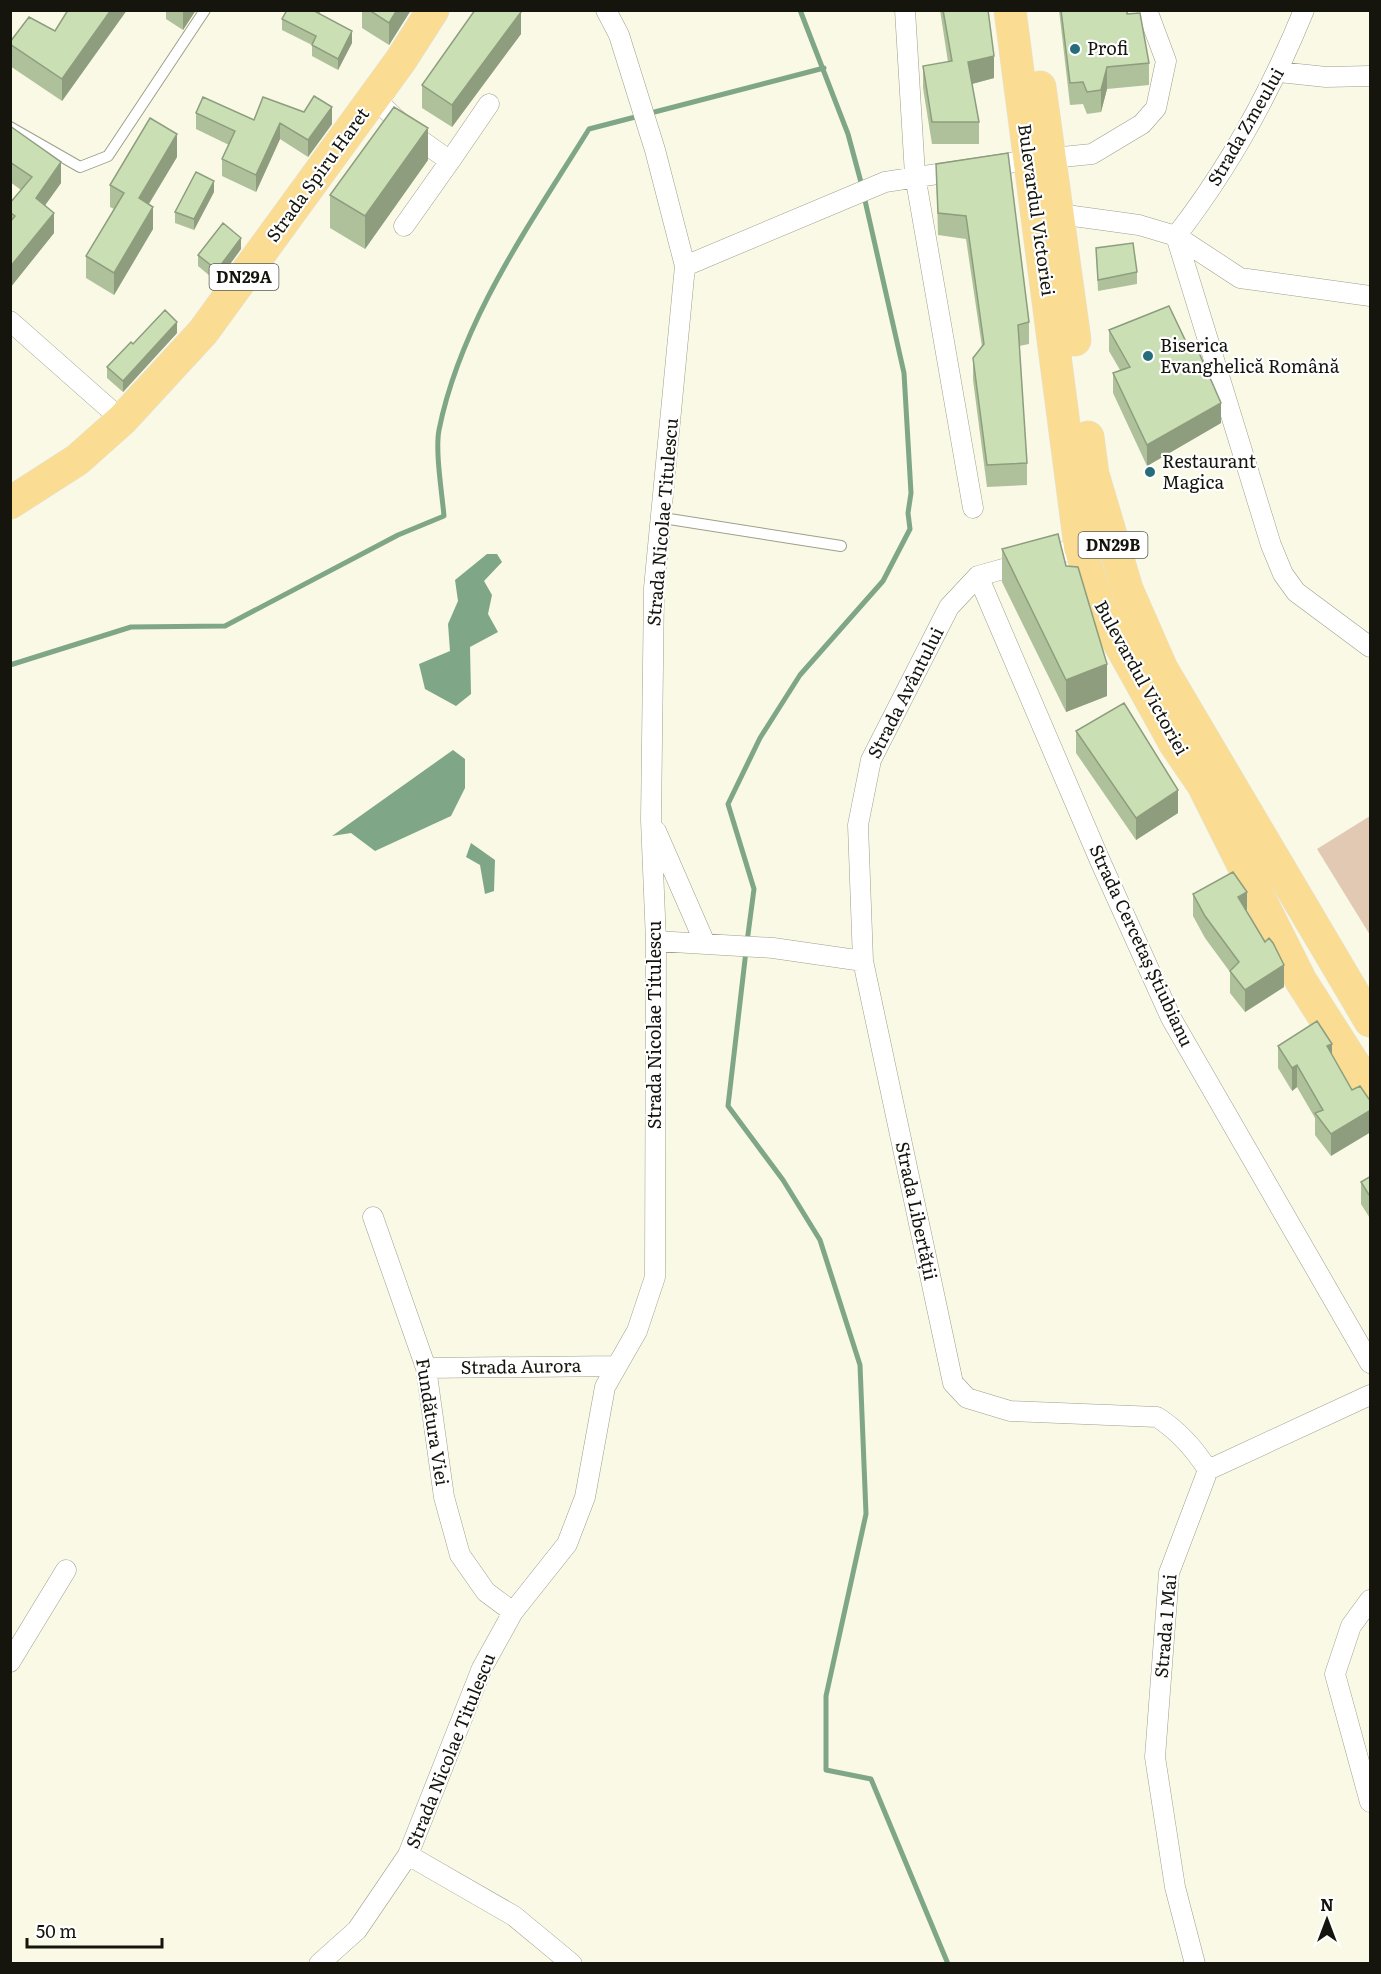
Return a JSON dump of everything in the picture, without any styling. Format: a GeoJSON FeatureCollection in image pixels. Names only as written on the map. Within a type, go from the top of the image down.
{"type":"FeatureCollection","features":[{"type":"Feature","properties":{"kind":"main road","name":"Strada Spiru Haret"},"geometry":{"type":"LineString","coordinates":[[10,503],[77,460],[122,420],[203,332],[374,98],[433,10]]}},
{"type":"Feature","properties":{"kind":"main road","name":"Bulevardul Victoriei"},"geometry":{"type":"LineString","coordinates":[[1010,10],[1040,159],[1059,214],[1093,474],[1126,590],[1162,669],[1371,1021]]}},
{"type":"Feature","properties":{"kind":"main road","name":"Bulevardul Victoriei"},"geometry":{"type":"LineString","coordinates":[[1030,10],[1040,159],[1080,547],[1100,607],[1175,744],[1203,785],[1301,981],[1371,1089]]}},
{"type":"Feature","properties":{"kind":"street","name":"Strada Nicolae Titulescu"},"geometry":{"type":"LineString","coordinates":[[319,1964],[357,1930],[408,1855],[482,1668],[513,1612],[567,1544],[585,1497],[605,1387],[637,1331],[655,1277],[656,941],[651,820],[654,588],[663,518],[685,266],[635,86],[619,35],[606,10]]}},
{"type":"Feature","properties":{"kind":"street"},"geometry":{"type":"LineString","coordinates":[[905,10],[915,176],[974,508]]}},
{"type":"Feature","properties":{"kind":"street"},"geometry":{"type":"LineString","coordinates":[[685,266],[885,182],[1040,159],[1092,154],[1142,124],[1156,108],[1166,61],[1147,10]]}},
{"type":"Feature","properties":{"kind":"street","name":"Strada Zmeului"},"geometry":{"type":"LineString","coordinates":[[1176,237],[1204,200],[1279,72],[1304,10]]}},
{"type":"Feature","properties":{"kind":"street"},"geometry":{"type":"LineString","coordinates":[[1279,72],[1326,77],[1371,76]]}},
{"type":"Feature","properties":{"kind":"street"},"geometry":{"type":"LineString","coordinates":[[374,98],[411,134],[450,161]]}},
{"type":"Feature","properties":{"kind":"street"},"geometry":{"type":"LineString","coordinates":[[404,226],[489,104]]}},
{"type":"Feature","properties":{"kind":"street"},"geometry":{"type":"LineString","coordinates":[[1059,214],[1139,225],[1176,237],[1240,278],[1371,296]]}},
{"type":"Feature","properties":{"kind":"street"},"geometry":{"type":"LineString","coordinates":[[1176,237],[1264,523],[1283,574],[1296,592],[1371,647]]}},
{"type":"Feature","properties":{"kind":"street"},"geometry":{"type":"LineString","coordinates":[[10,321],[122,420]]}},
{"type":"Feature","properties":{"kind":"street"},"geometry":{"type":"LineString","coordinates":[[978,576],[1111,540]]}},
{"type":"Feature","properties":{"kind":"street","name":"Strada Avântului"},"geometry":{"type":"LineString","coordinates":[[862,961],[858,825],[871,760],[949,607],[978,576]]}},
{"type":"Feature","properties":{"kind":"street","name":"Strada Cercetaș Știubianu"},"geometry":{"type":"LineString","coordinates":[[978,576],[1101,863],[1171,1018],[1371,1363]]}},
{"type":"Feature","properties":{"kind":"street"},"geometry":{"type":"LineString","coordinates":[[651,820],[704,942]]}},
{"type":"Feature","properties":{"kind":"street"},"geometry":{"type":"LineString","coordinates":[[656,941],[704,942],[773,948],[862,961]]}},
{"type":"Feature","properties":{"kind":"street","name":"Strada Libertății"},"geometry":{"type":"LineString","coordinates":[[862,961],[953,1383],[967,1398],[1010,1411],[1157,1417],[1173,1427],[1196,1450],[1208,1470]]}},
{"type":"Feature","properties":{"kind":"street","name":"Fundătura Viei"},"geometry":{"type":"LineString","coordinates":[[373,1217],[426,1368],[444,1497],[460,1555],[486,1592],[513,1612]]}},
{"type":"Feature","properties":{"kind":"street","name":"Strada Aurora"},"geometry":{"type":"LineString","coordinates":[[426,1368],[616,1366]]}},
{"type":"Feature","properties":{"kind":"street"},"geometry":{"type":"LineString","coordinates":[[1208,1470],[1371,1395]]}},
{"type":"Feature","properties":{"kind":"street","name":"Strada 1 Mai"},"geometry":{"type":"LineString","coordinates":[[1195,1964],[1175,1887],[1155,1757],[1169,1573],[1208,1470]]}},
{"type":"Feature","properties":{"kind":"street"},"geometry":{"type":"LineString","coordinates":[[10,1662],[66,1570]]}},
{"type":"Feature","properties":{"kind":"street"},"geometry":{"type":"LineString","coordinates":[[1371,1600],[1351,1626],[1335,1674],[1371,1802]]}},
{"type":"Feature","properties":{"kind":"street"},"geometry":{"type":"LineString","coordinates":[[408,1855],[514,1917],[572,1964]]}},
{"type":"Feature","properties":{"kind":"lane"},"geometry":{"type":"LineString","coordinates":[[10,127],[80,167],[108,156],[205,10]]}},
{"type":"Feature","properties":{"kind":"lane"},"geometry":{"type":"LineString","coordinates":[[663,518],[841,546]]}},
{"type":"Feature","properties":{"kind":"shaded area"},"geometry":{"type":"Polygon","coordinates":[[[487,554],[497,554],[502,562],[484,581],[492,595],[488,614],[498,632],[470,647],[471,694],[456,706],[425,689],[419,664],[450,651],[448,624],[458,601],[455,580],[487,554]]]}},
{"type":"Feature","properties":{"kind":"shaded area"},"geometry":{"type":"Polygon","coordinates":[[[453,750],[465,759],[465,788],[451,816],[375,851],[351,833],[332,836],[453,750]]]}},
{"type":"Feature","properties":{"kind":"shaded area"},"geometry":{"type":"Polygon","coordinates":[[[1370,816],[1370,935],[1317,849],[1370,816]]]}},
{"type":"Feature","properties":{"kind":"shaded area"},"geometry":{"type":"Polygon","coordinates":[[[471,843],[495,860],[494,891],[485,894],[480,865],[466,857],[471,843]]]}},
{"type":"Feature","properties":{"kind":"building"},"geometry":{"type":"Polygon","coordinates":[[[68,10],[111,10],[62,79],[10,42],[29,17],[55,31],[68,10]]]}},
{"type":"Feature","properties":{"kind":"building"},"geometry":{"type":"Polygon","coordinates":[[[287,10],[317,10],[316,12],[352,31],[338,59],[312,45],[316,36],[282,19],[287,10]]]}},
{"type":"Feature","properties":{"kind":"building"},"geometry":{"type":"Polygon","coordinates":[[[369,10],[397,10],[389,23],[369,10]]]}},
{"type":"Feature","properties":{"kind":"building"},"geometry":{"type":"Polygon","coordinates":[[[475,10],[519,10],[521,12],[452,105],[422,85],[475,10]]]}},
{"type":"Feature","properties":{"kind":"building"},"geometry":{"type":"Polygon","coordinates":[[[943,10],[988,10],[994,56],[968,62],[979,122],[932,122],[923,66],[952,61],[943,10]]]}},
{"type":"Feature","properties":{"kind":"building"},"geometry":{"type":"Polygon","coordinates":[[[1061,10],[1127,10],[1127,14],[1140,13],[1149,63],[1107,67],[1101,90],[1087,92],[1083,82],[1070,83],[1061,10]]]}},
{"type":"Feature","properties":{"kind":"building"},"geometry":{"type":"Polygon","coordinates":[[[314,96],[332,107],[308,140],[280,123],[256,175],[222,159],[235,131],[196,113],[203,97],[254,120],[263,97],[304,112],[314,96]]]}},
{"type":"Feature","properties":{"kind":"building"},"geometry":{"type":"Polygon","coordinates":[[[394,107],[428,128],[365,216],[330,195],[394,107]]]}},
{"type":"Feature","properties":{"kind":"building"},"geometry":{"type":"Polygon","coordinates":[[[150,118],[177,134],[139,198],[153,207],[114,273],[86,256],[124,193],[110,185],[150,118]]]}},
{"type":"Feature","properties":{"kind":"building"},"geometry":{"type":"Polygon","coordinates":[[[10,126],[61,162],[36,198],[54,213],[10,267],[10,222],[15,216],[10,212],[10,203],[32,177],[10,162],[10,126]]]}},
{"type":"Feature","properties":{"kind":"building"},"geometry":{"type":"Polygon","coordinates":[[[1008,153],[1029,322],[1018,325],[1027,463],[987,465],[973,358],[984,344],[966,216],[938,213],[936,164],[1008,153]]]}},
{"type":"Feature","properties":{"kind":"building"},"geometry":{"type":"Polygon","coordinates":[[[196,172],[214,181],[194,219],[175,212],[196,172]]]}},
{"type":"Feature","properties":{"kind":"building"},"geometry":{"type":"Polygon","coordinates":[[[223,223],[241,238],[217,270],[198,255],[223,223]]]}},
{"type":"Feature","properties":{"kind":"building"},"geometry":{"type":"Polygon","coordinates":[[[1133,243],[1137,272],[1098,280],[1096,248],[1133,243]]]}},
{"type":"Feature","properties":{"kind":"building"},"geometry":{"type":"Polygon","coordinates":[[[1169,306],[1189,348],[1196,346],[1221,403],[1147,445],[1113,373],[1130,367],[1109,330],[1169,306]]]}},
{"type":"Feature","properties":{"kind":"building"},"geometry":{"type":"Polygon","coordinates":[[[165,310],[177,322],[123,381],[107,367],[131,342],[133,344],[165,310]]]}},
{"type":"Feature","properties":{"kind":"building"},"geometry":{"type":"Polygon","coordinates":[[[1058,534],[1066,566],[1078,567],[1107,664],[1066,680],[1002,549],[1058,534]]]}},
{"type":"Feature","properties":{"kind":"building"},"geometry":{"type":"Polygon","coordinates":[[[1124,703],[1178,790],[1136,818],[1076,731],[1124,703]]]}},
{"type":"Feature","properties":{"kind":"building"},"geometry":{"type":"Polygon","coordinates":[[[1233,872],[1247,892],[1238,897],[1265,942],[1269,938],[1273,943],[1284,965],[1245,990],[1230,971],[1239,962],[1205,916],[1193,894],[1233,872]]]}},
{"type":"Feature","properties":{"kind":"building"},"geometry":{"type":"Polygon","coordinates":[[[1317,1021],[1332,1044],[1327,1046],[1352,1090],[1360,1086],[1371,1102],[1371,1110],[1331,1134],[1315,1113],[1323,1110],[1297,1065],[1292,1068],[1278,1046],[1317,1021]]]}},
{"type":"Feature","properties":{"kind":"building"},"geometry":{"type":"Polygon","coordinates":[[[1371,1176],[1371,1198],[1361,1182],[1371,1176]]]}},
{"type":"Feature","properties":{"kind":"waterway"},"geometry":{"type":"LineString","coordinates":[[800,10],[848,134],[862,186]]}},
{"type":"Feature","properties":{"kind":"waterway"},"geometry":{"type":"LineString","coordinates":[[10,665],[131,627],[225,626],[398,535],[444,516],[438,439],[449,389],[481,311],[500,274],[589,129],[824,68]]}},
{"type":"Feature","properties":{"kind":"waterway"},"geometry":{"type":"LineString","coordinates":[[747,942],[754,889],[728,804],[760,738],[800,675],[883,581],[910,529],[908,513],[911,493],[904,373],[864,196]]}},
{"type":"Feature","properties":{"kind":"waterway"},"geometry":{"type":"LineString","coordinates":[[746,951],[728,1106],[783,1180],[820,1240],[860,1365],[866,1514],[826,1696],[826,1770],[871,1779],[948,1964]]}},
{"type":"Feature","properties":{"kind":"place","name":"Profi"},"geometry":{"type":"Point","coordinates":[1075,49]}},
{"type":"Feature","properties":{"kind":"place","name":"Biserica Evanghelică Română"},"geometry":{"type":"Point","coordinates":[1148,356]}},
{"type":"Feature","properties":{"kind":"place","name":"Restaurant Magica"},"geometry":{"type":"Point","coordinates":[1150,472]}}]}
